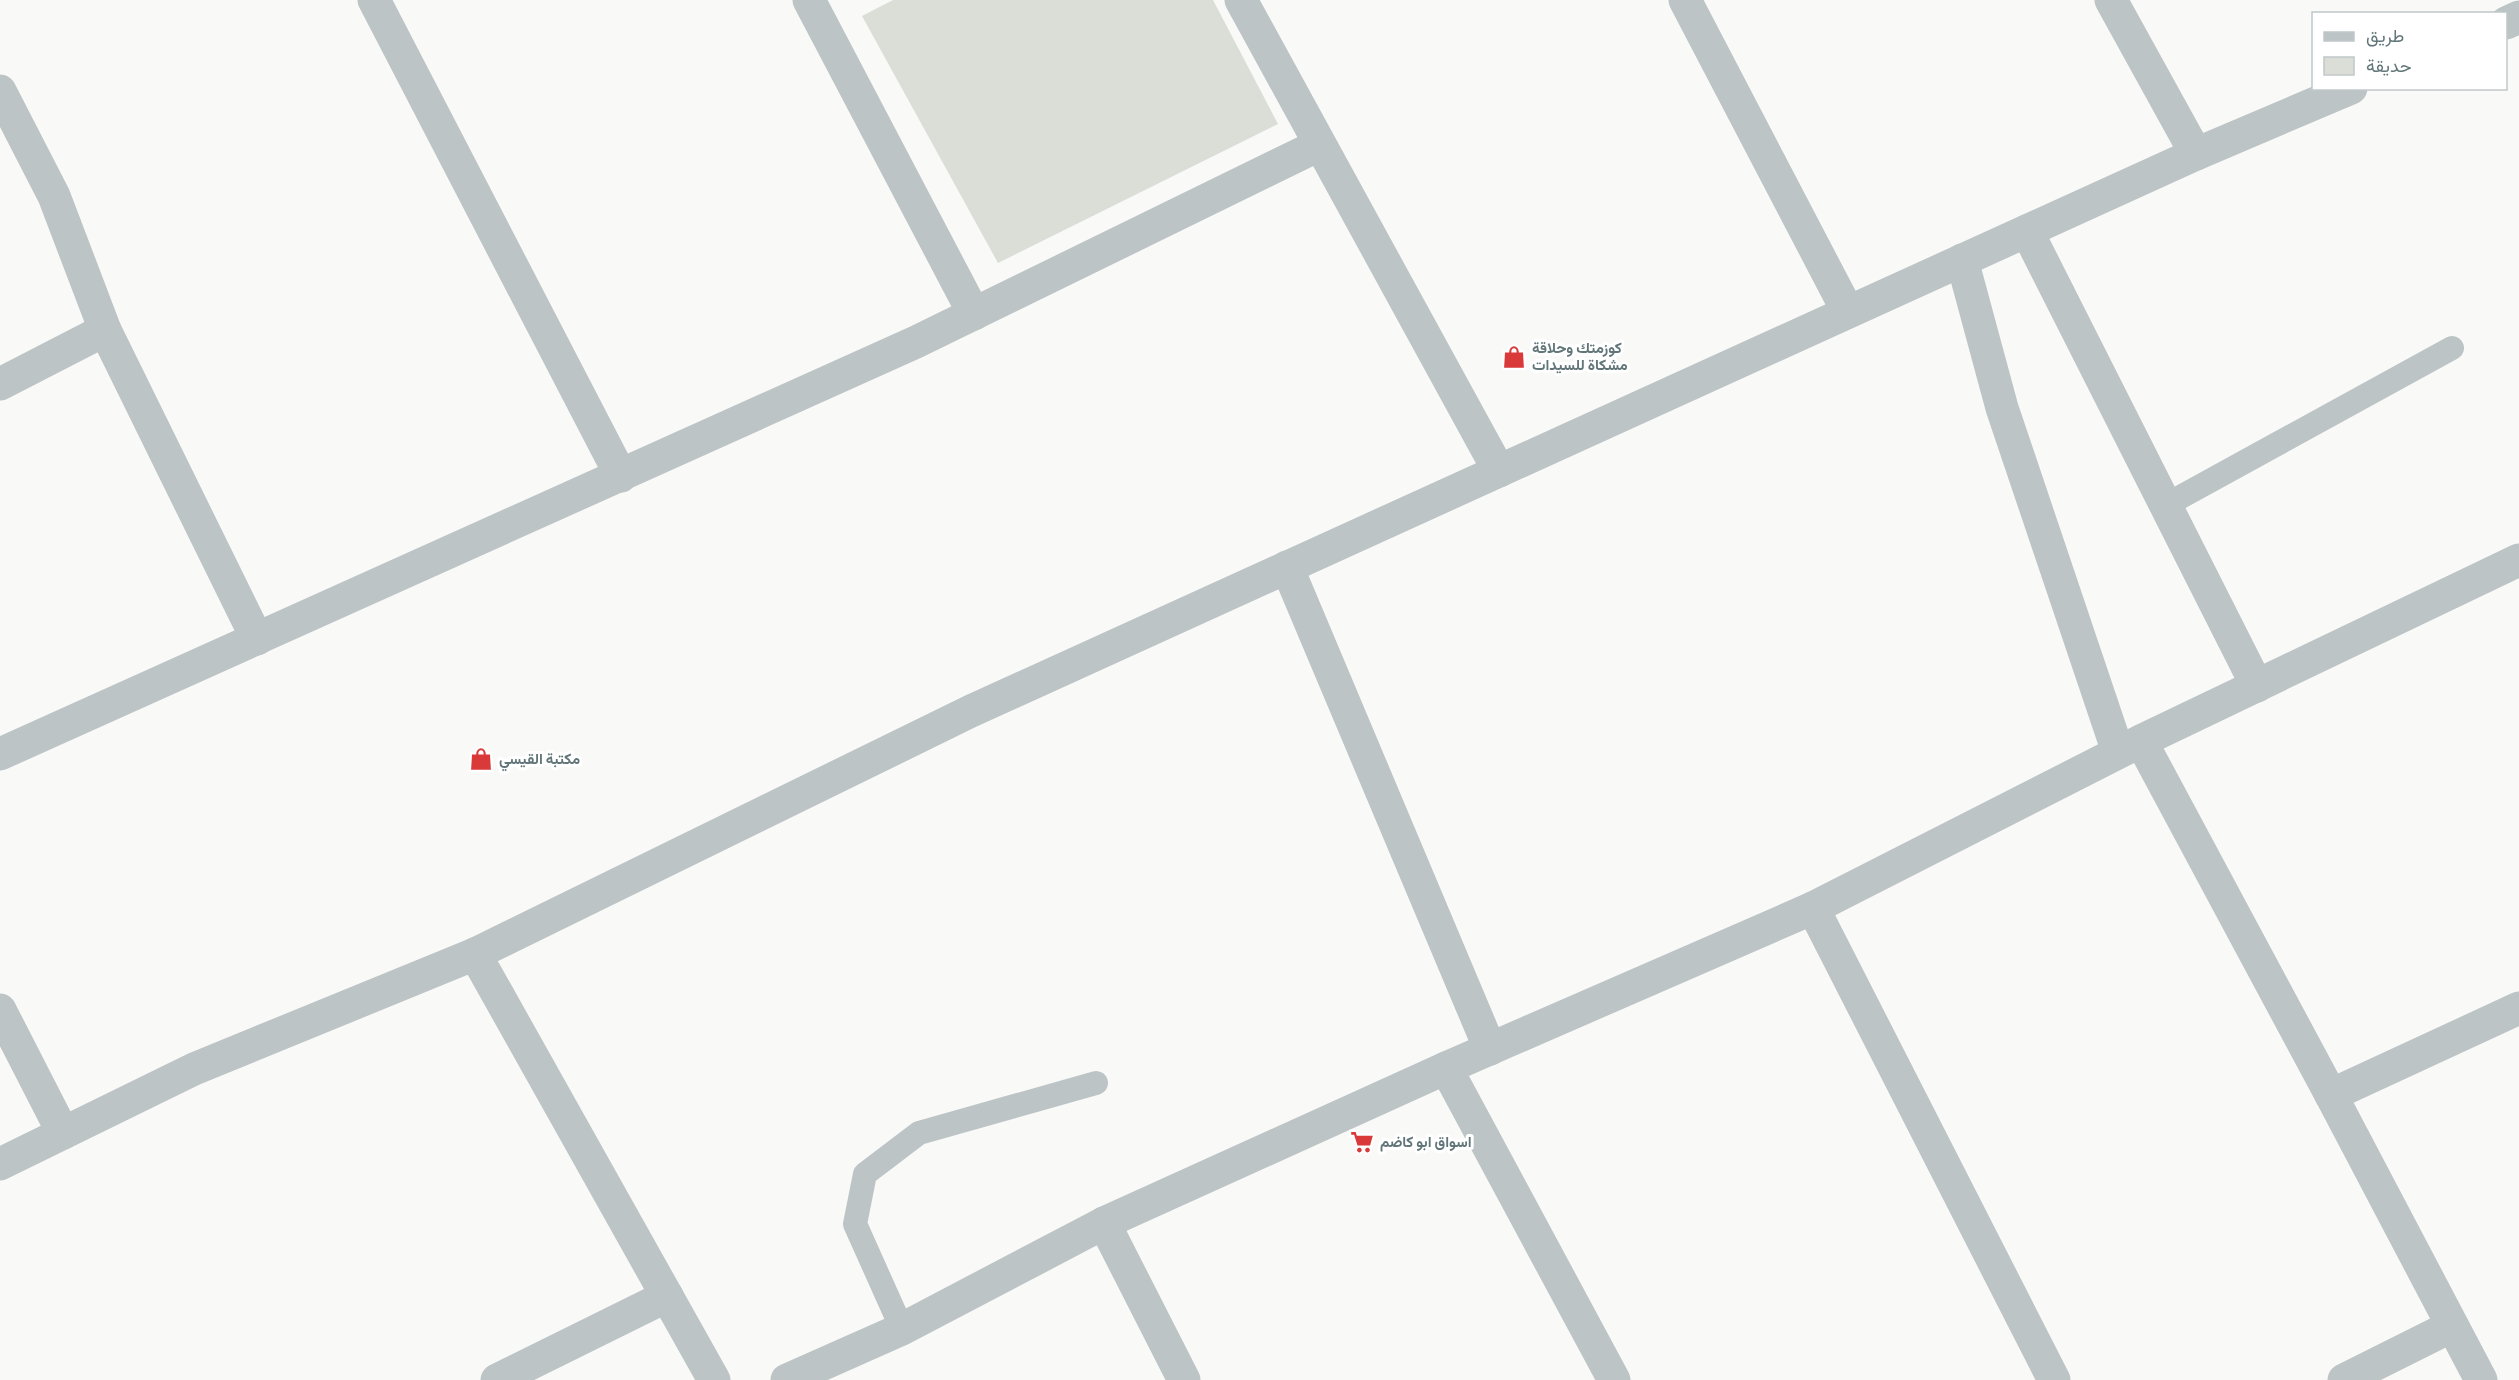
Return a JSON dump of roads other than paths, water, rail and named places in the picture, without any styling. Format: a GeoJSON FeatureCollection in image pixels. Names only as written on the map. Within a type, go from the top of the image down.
{"type":"FeatureCollection","features":[{"type":"Feature","properties":{"kind":"street"},"geometry":{"type":"LineString","coordinates":[[374,0],[621,476]]}},
{"type":"Feature","properties":{"kind":"street"},"geometry":{"type":"LineString","coordinates":[[1241,0],[1499,471]]}},
{"type":"Feature","properties":{"kind":"street"},"geometry":{"type":"LineString","coordinates":[[1685,0],[1848,312]]}},
{"type":"Feature","properties":{"kind":"street"},"geometry":{"type":"LineString","coordinates":[[2111,0],[2196,154]]}},
{"type":"Feature","properties":{"kind":"street"},"geometry":{"type":"LineString","coordinates":[[817,2],[974,314]]}},
{"type":"Feature","properties":{"kind":"street"},"geometry":{"type":"LineString","coordinates":[[0,1164],[194,1069],[475,954],[971,711],[2196,154],[2346,90]]}},
{"type":"Feature","properties":{"kind":"street"},"geometry":{"type":"LineString","coordinates":[[0,91],[54,196],[105,330],[257,639]]}},
{"type":"Feature","properties":{"kind":"street"},"geometry":{"type":"LineString","coordinates":[[0,754],[916,342],[1319,145]]}},
{"type":"Feature","properties":{"kind":"street"},"geometry":{"type":"LineString","coordinates":[[2027,231],[2258,686]]}},
{"type":"Feature","properties":{"kind":"street"},"geometry":{"type":"LineString","coordinates":[[1962,260],[2002,408],[2129,747],[2331,1095],[2481,1380]]}},
{"type":"Feature","properties":{"kind":"street"},"geometry":{"type":"LineString","coordinates":[[0,384],[105,330]]}},
{"type":"Feature","properties":{"kind":"street"},"geometry":{"type":"LineString","coordinates":[[787,1380],[902,1329],[1104,1223],[1490,1048],[1813,909],[2129,747],[2519,560]]}},
{"type":"Feature","properties":{"kind":"street"},"geometry":{"type":"LineString","coordinates":[[1287,567],[1490,1048]]}},
{"type":"Feature","properties":{"kind":"street"},"geometry":{"type":"LineString","coordinates":[[1813,909],[2054,1380]]}},
{"type":"Feature","properties":{"kind":"street"},"geometry":{"type":"LineString","coordinates":[[475,954],[714,1380]]}},
{"type":"Feature","properties":{"kind":"street"},"geometry":{"type":"LineString","coordinates":[[2331,1095],[2519,1008]]}},
{"type":"Feature","properties":{"kind":"street"},"geometry":{"type":"LineString","coordinates":[[0,1010],[63,1133]]}},
{"type":"Feature","properties":{"kind":"street"},"geometry":{"type":"LineString","coordinates":[[1446,1068],[1614,1380]]}},
{"type":"Feature","properties":{"kind":"street"},"geometry":{"type":"LineString","coordinates":[[1104,1223],[1184,1380]]}},
{"type":"Feature","properties":{"kind":"street"},"geometry":{"type":"LineString","coordinates":[[497,1380],[667,1296]]}},
{"type":"Feature","properties":{"kind":"street"},"geometry":{"type":"LineString","coordinates":[[2344,1380],[2452,1326]]}},
{"type":"Feature","properties":{"kind":"lane"},"geometry":{"type":"LineString","coordinates":[[2166,505],[2452,348]]}},
{"type":"Feature","properties":{"kind":"lane"},"geometry":{"type":"LineString","coordinates":[[902,1329],[855,1224],[865,1174],[919,1133],[1096,1083]]}},
{"type":"Feature","properties":{"kind":"place","name":"كوزمتك وحلاقة مشكاة للسيدات"},"geometry":{"type":"Point","coordinates":[1514,357]}},
{"type":"Feature","properties":{"kind":"place","name":"مكتبة القيسي"},"geometry":{"type":"Point","coordinates":[481,759]}},
{"type":"Feature","properties":{"kind":"place","name":"اسواق ابو كاضم"},"geometry":{"type":"Point","coordinates":[1362,1142]}}]}
